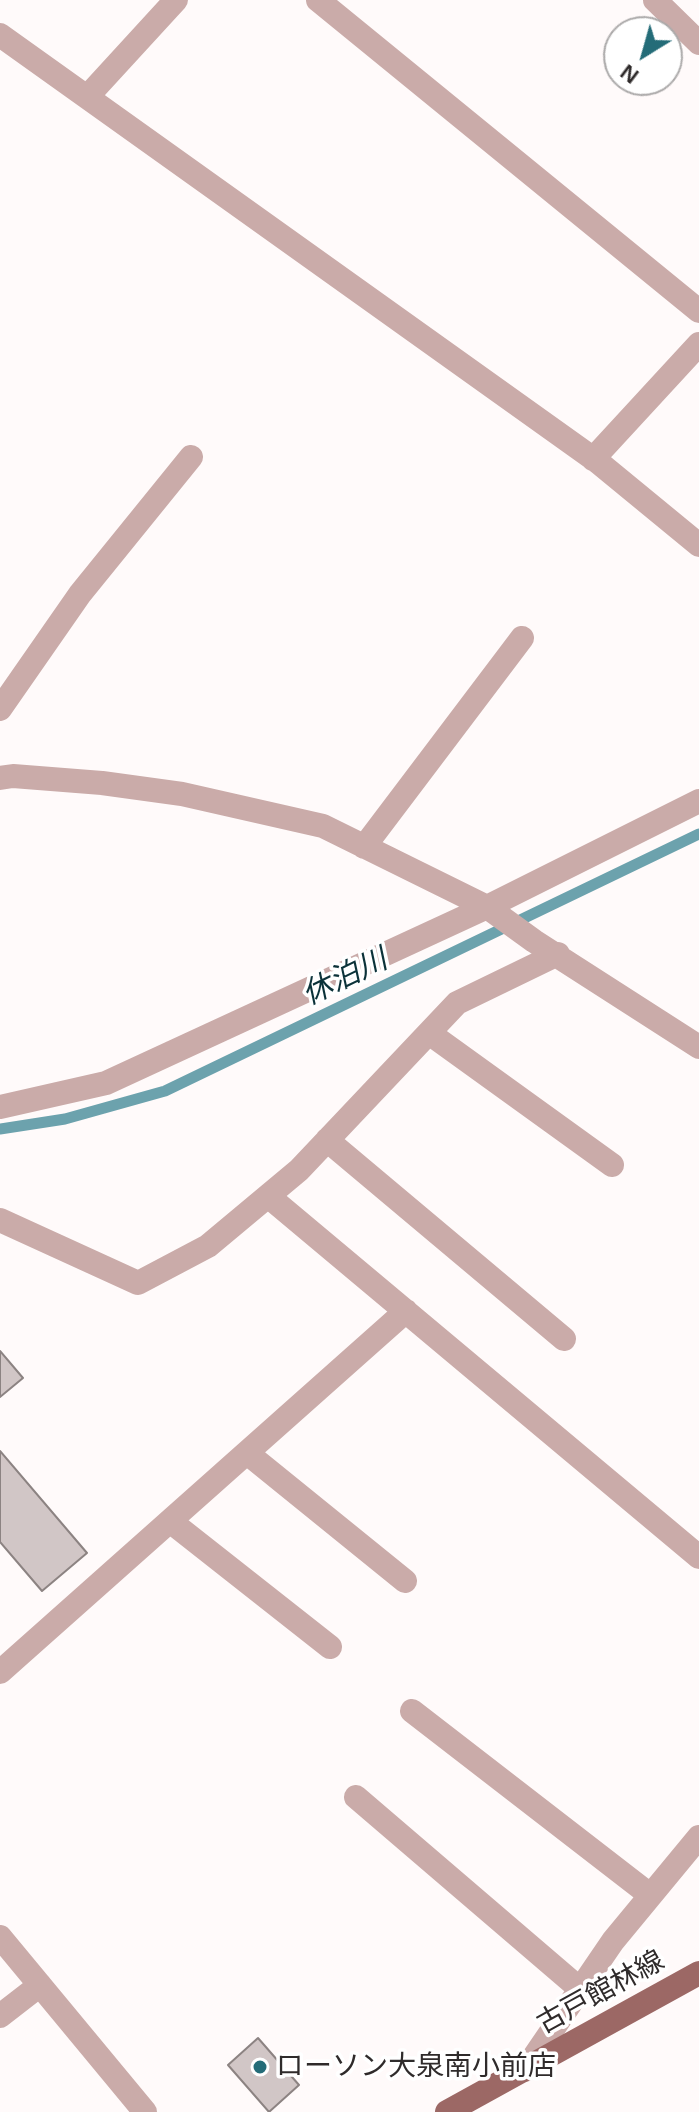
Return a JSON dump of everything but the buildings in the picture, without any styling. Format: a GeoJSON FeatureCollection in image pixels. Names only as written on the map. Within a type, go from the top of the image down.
{"type":"FeatureCollection","features":[{"type":"Feature","properties":{"kind":"main road","name":"古戸館林線"},"geometry":{"type":"LineString","coordinates":[[447,2112],[699,1973]]}},
{"type":"Feature","properties":{"kind":"street"},"geometry":{"type":"LineString","coordinates":[[87,97],[176,0]]}},
{"type":"Feature","properties":{"kind":"street"},"geometry":{"type":"LineString","coordinates":[[318,0],[699,311]]}},
{"type":"Feature","properties":{"kind":"street"},"geometry":{"type":"LineString","coordinates":[[655,0],[699,43]]}},
{"type":"Feature","properties":{"kind":"street"},"geometry":{"type":"LineString","coordinates":[[0,35],[593,459],[699,545]]}},
{"type":"Feature","properties":{"kind":"street"},"geometry":{"type":"LineString","coordinates":[[593,459],[699,344]]}},
{"type":"Feature","properties":{"kind":"street"},"geometry":{"type":"LineString","coordinates":[[0,709],[80,594],[191,457]]}},
{"type":"Feature","properties":{"kind":"street"},"geometry":{"type":"LineString","coordinates":[[364,847],[522,638]]}},
{"type":"Feature","properties":{"kind":"street"},"geometry":{"type":"LineString","coordinates":[[0,778],[13,776],[102,783],[182,794],[323,826],[487,907],[534,941],[699,1047]]}},
{"type":"Feature","properties":{"kind":"street"},"geometry":{"type":"LineString","coordinates":[[0,1107],[106,1083],[487,907],[699,801]]}},
{"type":"Feature","properties":{"kind":"street"},"geometry":{"type":"LineString","coordinates":[[0,1220],[138,1283],[208,1246],[299,1170],[457,1003],[558,954]]}},
{"type":"Feature","properties":{"kind":"street"},"geometry":{"type":"LineString","coordinates":[[429,1033],[612,1165]]}},
{"type":"Feature","properties":{"kind":"street"},"geometry":{"type":"LineString","coordinates":[[327,1140],[564,1339]]}},
{"type":"Feature","properties":{"kind":"street"},"geometry":{"type":"LineString","coordinates":[[268,1196],[699,1557]]}},
{"type":"Feature","properties":{"kind":"street"},"geometry":{"type":"LineString","coordinates":[[0,1672],[406,1311]]}},
{"type":"Feature","properties":{"kind":"street"},"geometry":{"type":"LineString","coordinates":[[247,1453],[405,1581]]}},
{"type":"Feature","properties":{"kind":"street"},"geometry":{"type":"LineString","coordinates":[[170,1521],[330,1647]]}},
{"type":"Feature","properties":{"kind":"street"},"geometry":{"type":"LineString","coordinates":[[412,1711],[650,1895]]}},
{"type":"Feature","properties":{"kind":"street"},"geometry":{"type":"LineString","coordinates":[[356,1797],[580,1989]]}},
{"type":"Feature","properties":{"kind":"street"},"geometry":{"type":"LineString","coordinates":[[525,2070],[613,1941],[699,1837]]}},
{"type":"Feature","properties":{"kind":"street"},"geometry":{"type":"LineString","coordinates":[[0,1937],[145,2112]]}},
{"type":"Feature","properties":{"kind":"street"},"geometry":{"type":"LineString","coordinates":[[0,2016],[40,1985]]}},
{"type":"Feature","properties":{"kind":"waterway","name":"休泊川"},"geometry":{"type":"LineString","coordinates":[[0,1129],[65,1119],[165,1091],[699,834]]}},
{"type":"Feature","properties":{"kind":"place","name":"ローソン大泉南小前店"},"geometry":{"type":"Point","coordinates":[260,2067]}}]}
